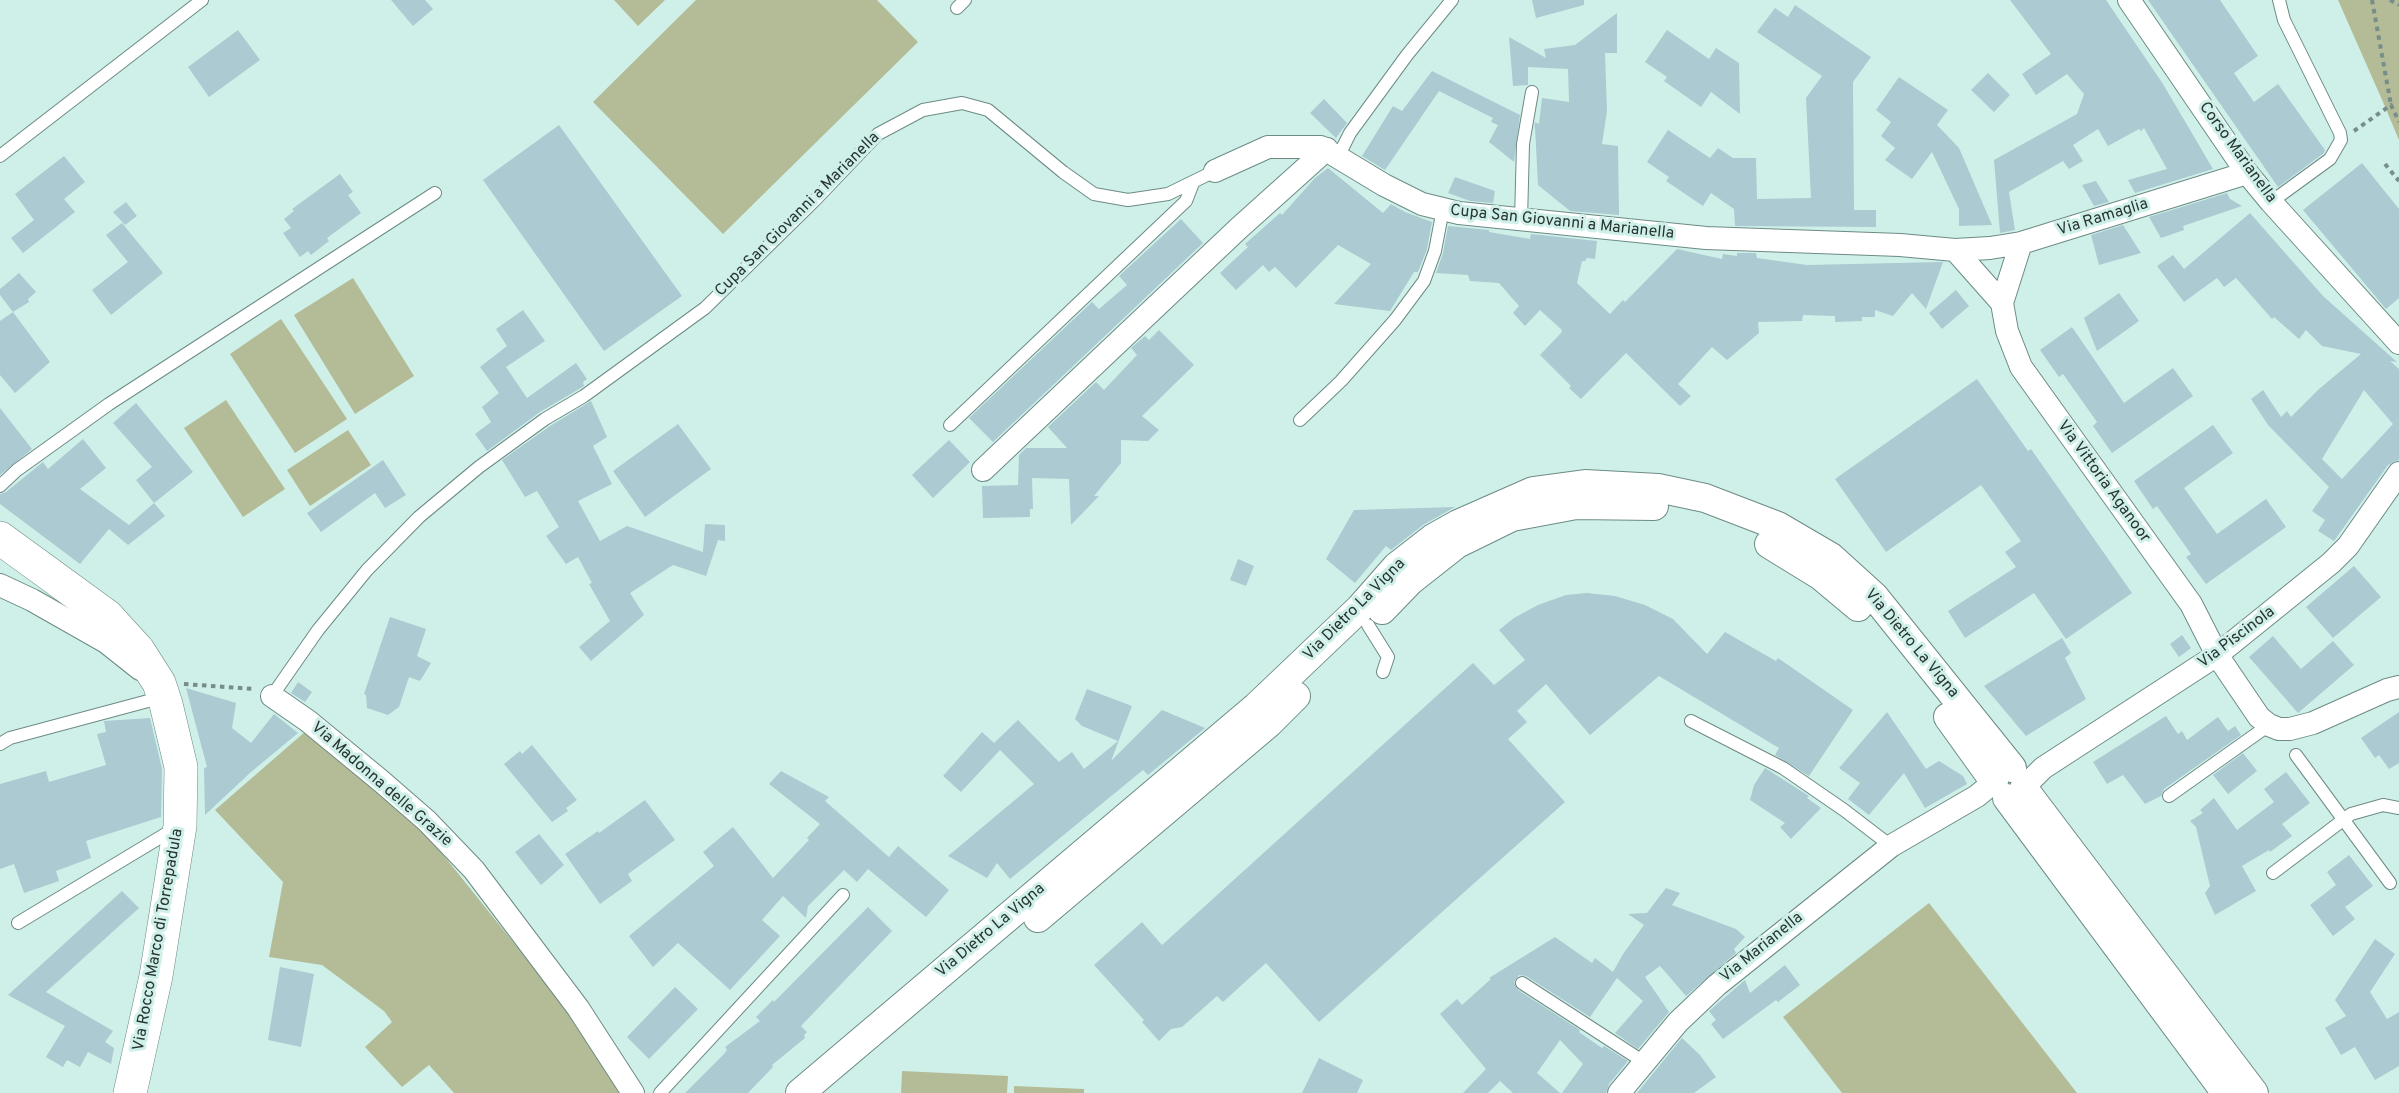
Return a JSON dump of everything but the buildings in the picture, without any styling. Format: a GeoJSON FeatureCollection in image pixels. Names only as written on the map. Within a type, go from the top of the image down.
{"type":"FeatureCollection","features":[{"type":"Feature","properties":{"kind":"main road","name":"Via Rocco Marco di Torrepadula"},"geometry":{"type":"LineString","coordinates":[[0,538],[107,616],[138,650],[161,690],[181,767],[180,826],[156,976],[130,1093]]}},
{"type":"Feature","properties":{"kind":"street","name":"Corso Marianella"},"geometry":{"type":"LineString","coordinates":[[2129,0],[2247,173],[2398,340]]}},
{"type":"Feature","properties":{"kind":"street","name":"Cupa San Giovanni a Marianella"},"geometry":{"type":"LineString","coordinates":[[1215,171],[1268,147],[1321,147],[1384,185],[1422,204],[1459,213],[1706,238],[1900,244],[1955,250]]}},
{"type":"Feature","properties":{"kind":"street"},"geometry":{"type":"LineString","coordinates":[[983,470],[1239,228],[1332,153]]}},
{"type":"Feature","properties":{"kind":"street","name":"Via Ramaglia"},"geometry":{"type":"LineString","coordinates":[[1955,250],[2021,243],[2247,173]]}},
{"type":"Feature","properties":{"kind":"street","name":"Via Vittoria Aganoor"},"geometry":{"type":"LineString","coordinates":[[2021,243],[2002,303],[2007,332],[2021,367],[2191,604],[2217,655],[2250,706],[2269,725]]}},
{"type":"Feature","properties":{"kind":"street"},"geometry":{"type":"LineString","coordinates":[[1955,250],[2002,303]]}},
{"type":"Feature","properties":{"kind":"street","name":"Via Piscinola"},"geometry":{"type":"LineString","coordinates":[[2010,783],[2217,655],[2331,563],[2348,546],[2399,473]]}},
{"type":"Feature","properties":{"kind":"street","name":"Via Dietro La Vigna"},"geometry":{"type":"LineString","coordinates":[[800,1093],[1256,707],[1360,608],[1397,566],[1433,538],[1492,508],[1533,491],[1585,484],[1658,488],[1706,498],[1778,526],[1831,557],[1874,596],[2010,783],[2226,1093]]}},
{"type":"Feature","properties":{"kind":"street","name":"Via Dietro La Vigna"},"geometry":{"type":"LineString","coordinates":[[829,1093],[1269,723],[1410,581],[1457,544],[1512,517],[1576,505],[1650,505],[1701,516],[1775,546],[1821,576],[1856,605],[1966,740],[1977,759],[2010,783],[2254,1093]]}},
{"type":"Feature","properties":{"kind":"street"},"geometry":{"type":"LineString","coordinates":[[0,585],[32,600],[106,642],[161,690]]}},
{"type":"Feature","properties":{"kind":"street"},"geometry":{"type":"LineString","coordinates":[[2269,725],[2279,729],[2290,729],[2313,723],[2387,690],[2399,687]]}},
{"type":"Feature","properties":{"kind":"street","name":"Via Madonna delle Grazie"},"geometry":{"type":"LineString","coordinates":[[272,696],[308,721],[381,781],[427,821],[474,870],[578,1008],[633,1093]]}},
{"type":"Feature","properties":{"kind":"street","name":"Via Marianella"},"geometry":{"type":"LineString","coordinates":[[1619,1093],[1678,1022],[1717,985],[1891,846],[2010,783]]}},
{"type":"Feature","properties":{"kind":"lane"},"geometry":{"type":"LineString","coordinates":[[0,156],[202,0]]}},
{"type":"Feature","properties":{"kind":"lane"},"geometry":{"type":"LineString","coordinates":[[1332,153],[1350,133],[1452,0]]}},
{"type":"Feature","properties":{"kind":"lane"},"geometry":{"type":"LineString","coordinates":[[2271,202],[2330,159],[2342,140],[2284,20],[2279,0]]}},
{"type":"Feature","properties":{"kind":"lane"},"geometry":{"type":"LineString","coordinates":[[1521,220],[1523,144],[1532,92]]}},
{"type":"Feature","properties":{"kind":"lane","name":"Cupa San Giovanni a Marianella"},"geometry":{"type":"LineString","coordinates":[[272,696],[318,630],[367,570],[420,517],[479,467],[545,420],[584,396],[705,308],[815,200],[878,134],[922,110],[962,103],[988,110],[1063,172],[1094,194],[1128,200],[1168,194],[1215,171]]}},
{"type":"Feature","properties":{"kind":"lane"},"geometry":{"type":"LineString","coordinates":[[950,425],[1186,201],[1193,183]]}},
{"type":"Feature","properties":{"kind":"lane"},"geometry":{"type":"LineString","coordinates":[[0,486],[17,470],[109,404],[435,193]]}},
{"type":"Feature","properties":{"kind":"lane"},"geometry":{"type":"LineString","coordinates":[[1300,420],[1341,381],[1395,320],[1424,281],[1435,251],[1443,209]]}},
{"type":"Feature","properties":{"kind":"lane"},"geometry":{"type":"LineString","coordinates":[[1368,625],[1388,657],[1383,672]]}},
{"type":"Feature","properties":{"kind":"lane"},"geometry":{"type":"LineString","coordinates":[[0,744],[10,738],[161,690]]}},
{"type":"Feature","properties":{"kind":"lane"},"geometry":{"type":"LineString","coordinates":[[1691,721],[1783,768],[1891,846]]}},
{"type":"Feature","properties":{"kind":"lane"},"geometry":{"type":"LineString","coordinates":[[2169,796],[2269,725]]}},
{"type":"Feature","properties":{"kind":"lane"},"geometry":{"type":"LineString","coordinates":[[2296,756],[2390,883]]}},
{"type":"Feature","properties":{"kind":"lane"},"geometry":{"type":"LineString","coordinates":[[2273,873],[2343,818],[2367,808],[2383,805],[2399,808]]}},
{"type":"Feature","properties":{"kind":"lane"},"geometry":{"type":"LineString","coordinates":[[18,923],[180,826]]}},
{"type":"Feature","properties":{"kind":"lane"},"geometry":{"type":"LineString","coordinates":[[660,1093],[843,895]]}},
{"type":"Feature","properties":{"kind":"lane"},"geometry":{"type":"LineString","coordinates":[[1522,983],[1644,1062]]}},
{"type":"Feature","properties":{"kind":"path"},"geometry":{"type":"LineString","coordinates":[[2372,0],[2391,105],[2399,122]]}},
{"type":"Feature","properties":{"kind":"path"},"geometry":{"type":"LineString","coordinates":[[2390,0],[2399,5]]}},
{"type":"Feature","properties":{"kind":"path"},"geometry":{"type":"LineString","coordinates":[[2342,140],[2391,105]]}},
{"type":"Feature","properties":{"kind":"path"},"geometry":{"type":"LineString","coordinates":[[2385,164],[2399,181]]}},
{"type":"Feature","properties":{"kind":"path"},"geometry":{"type":"LineString","coordinates":[[161,690],[240,687],[272,696]]}},
{"type":"Feature","properties":{"kind":"green space"},"geometry":{"type":"Polygon","coordinates":[[[614,0],[665,0],[638,26],[614,0]]]}},
{"type":"Feature","properties":{"kind":"green space"},"geometry":{"type":"Polygon","coordinates":[[[696,0],[877,0],[918,42],[723,234],[593,102],[696,0]]]}},
{"type":"Feature","properties":{"kind":"green space"},"geometry":{"type":"Polygon","coordinates":[[[2338,0],[2399,0],[2399,140],[2383,102],[2338,0]]]}},
{"type":"Feature","properties":{"kind":"green space"},"geometry":{"type":"Polygon","coordinates":[[[353,278],[414,376],[355,414],[294,315],[353,278]]]}},
{"type":"Feature","properties":{"kind":"green space"},"geometry":{"type":"Polygon","coordinates":[[[281,319],[347,419],[295,453],[230,354],[281,319]]]}},
{"type":"Feature","properties":{"kind":"green space"},"geometry":{"type":"Polygon","coordinates":[[[226,400],[285,489],[243,517],[184,428],[226,400]]]}},
{"type":"Feature","properties":{"kind":"green space"},"geometry":{"type":"Polygon","coordinates":[[[348,430],[371,465],[310,506],[287,470],[348,430]]]}},
{"type":"Feature","properties":{"kind":"green space"},"geometry":{"type":"Polygon","coordinates":[[[306,731],[428,836],[554,993],[622,1093],[454,1093],[429,1065],[402,1087],[365,1047],[392,1022],[384,1011],[322,965],[269,957],[283,882],[215,810],[306,731]]]}},
{"type":"Feature","properties":{"kind":"green space"},"geometry":{"type":"Polygon","coordinates":[[[1929,903],[2077,1093],[1842,1093],[1783,1017],[1929,903]]]}},
{"type":"Feature","properties":{"kind":"green space"},"geometry":{"type":"Polygon","coordinates":[[[902,1071],[1008,1076],[1007,1093],[901,1093],[902,1071]]]}},
{"type":"Feature","properties":{"kind":"green space"},"geometry":{"type":"Polygon","coordinates":[[[1014,1086],[1084,1089],[1084,1093],[1014,1093],[1014,1086]]]}}]}
